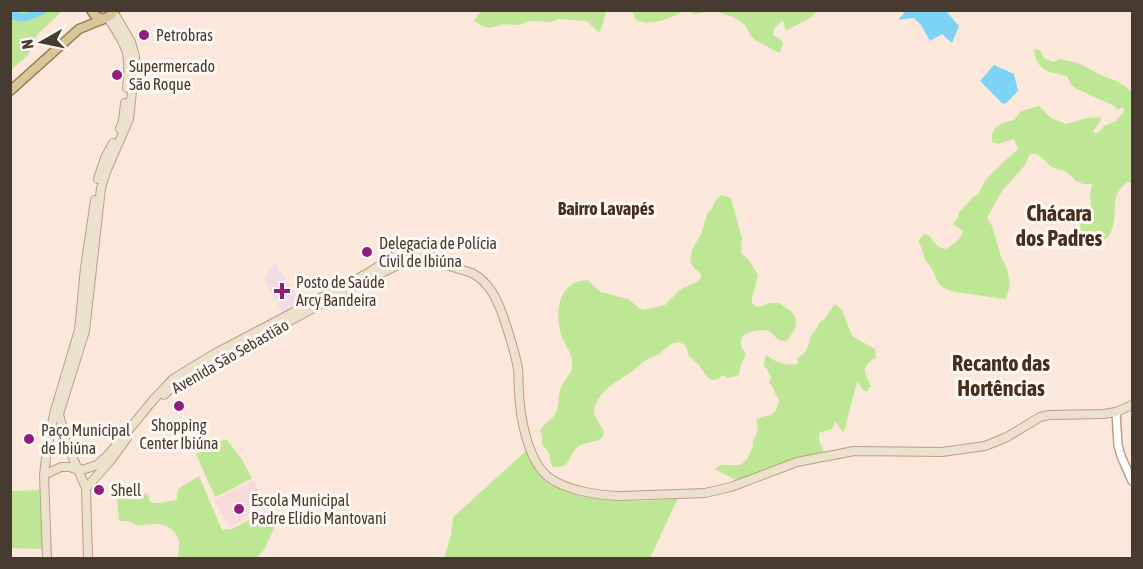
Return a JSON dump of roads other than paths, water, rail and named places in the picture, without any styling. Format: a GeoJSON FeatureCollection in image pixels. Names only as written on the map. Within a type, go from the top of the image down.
{"type":"FeatureCollection","features":[{"type":"Feature","properties":{"kind":"main road"},"geometry":{"type":"LineString","coordinates":[[79,29],[89,10],[96,16],[110,15]]}},
{"type":"Feature","properties":{"kind":"main road"},"geometry":{"type":"LineString","coordinates":[[10,92],[79,29],[110,15]]}},
{"type":"Feature","properties":{"kind":"main road"},"geometry":{"type":"LineString","coordinates":[[88,558],[86,488],[66,442],[59,414],[82,331],[101,189],[129,119],[137,65],[131,42],[110,15]]}},
{"type":"Feature","properties":{"kind":"main road"},"geometry":{"type":"LineString","coordinates":[[47,558],[44,475],[54,414],[82,331],[85,268],[97,184],[105,158],[123,121],[128,85],[128,53],[110,15]]}},
{"type":"Feature","properties":{"kind":"main road","name":"Avenida São Sebastião"},"geometry":{"type":"LineString","coordinates":[[44,475],[61,467],[78,470],[102,461],[154,399],[175,382],[253,337],[370,275],[404,251],[436,246],[406,262],[370,275]]}},
{"type":"Feature","properties":{"kind":"main road"},"geometry":{"type":"LineString","coordinates":[[404,251],[472,273],[488,286],[500,306],[512,341],[518,367],[523,427],[538,467],[555,482],[609,496],[705,493],[731,487],[797,462],[854,451],[957,451],[985,446],[1007,437],[1040,417],[1103,414],[1116,412],[1132,405]]}},
{"type":"Feature","properties":{"kind":"main road"},"geometry":{"type":"LineString","coordinates":[[404,251],[411,255],[406,262]]}},
{"type":"Feature","properties":{"kind":"main road"},"geometry":{"type":"LineString","coordinates":[[404,251],[398,259],[406,262],[442,264]]}},
{"type":"Feature","properties":{"kind":"main road","name":"Avenida São Sebastião"},"geometry":{"type":"LineString","coordinates":[[86,488],[175,382]]}},
{"type":"Feature","properties":{"kind":"street"},"geometry":{"type":"LineString","coordinates":[[1116,412],[1118,445],[1132,481]]}},
{"type":"Feature","properties":{"kind":"water"},"geometry":{"type":"Polygon","coordinates":[[[906,11],[946,11],[959,26],[952,43],[942,34],[930,41],[914,18],[898,20],[906,11]]]}},
{"type":"Feature","properties":{"kind":"water"},"geometry":{"type":"Polygon","coordinates":[[[994,65],[1014,74],[1018,91],[1003,104],[980,81],[994,65]]]}},
{"type":"Feature","properties":{"kind":"waterway"},"geometry":{"type":"LineString","coordinates":[[10,13],[23,17],[43,10]]}},
{"type":"Feature","properties":{"kind":"place","name":"Petrobras"},"geometry":{"type":"Point","coordinates":[144,35]}},
{"type":"Feature","properties":{"kind":"place","name":"Supermercado São Roque"},"geometry":{"type":"Point","coordinates":[117,75]}},
{"type":"Feature","properties":{"kind":"place","name":"Delegacia de Polícia Civil de Ibiúna"},"geometry":{"type":"Point","coordinates":[367,252]}},
{"type":"Feature","properties":{"kind":"place","name":"Posto de Saúde Arcy Bandeira"},"geometry":{"type":"Point","coordinates":[282,291]}},
{"type":"Feature","properties":{"kind":"place","name":"Shopping Center Ibiúna"},"geometry":{"type":"Point","coordinates":[179,406]}},
{"type":"Feature","properties":{"kind":"place","name":"Paço Municipal de Ibiúna"},"geometry":{"type":"Point","coordinates":[29,439]}},
{"type":"Feature","properties":{"kind":"place","name":"Shell"},"geometry":{"type":"Point","coordinates":[99,490]}},
{"type":"Feature","properties":{"kind":"place","name":"Escola Municipal Padre Elídio Mantovani"},"geometry":{"type":"Point","coordinates":[239,509]}},
{"type":"Feature","properties":{"kind":"district","name":"Bairro Lavapés"},"geometry":{"type":"Point","coordinates":[606,209]}},
{"type":"Feature","properties":{"kind":"district","name":"Chácara dos Padres"},"geometry":{"type":"Point","coordinates":[1059,226]}},
{"type":"Feature","properties":{"kind":"district","name":"Recanto das Hortências"},"geometry":{"type":"Point","coordinates":[1001,376]}}]}
